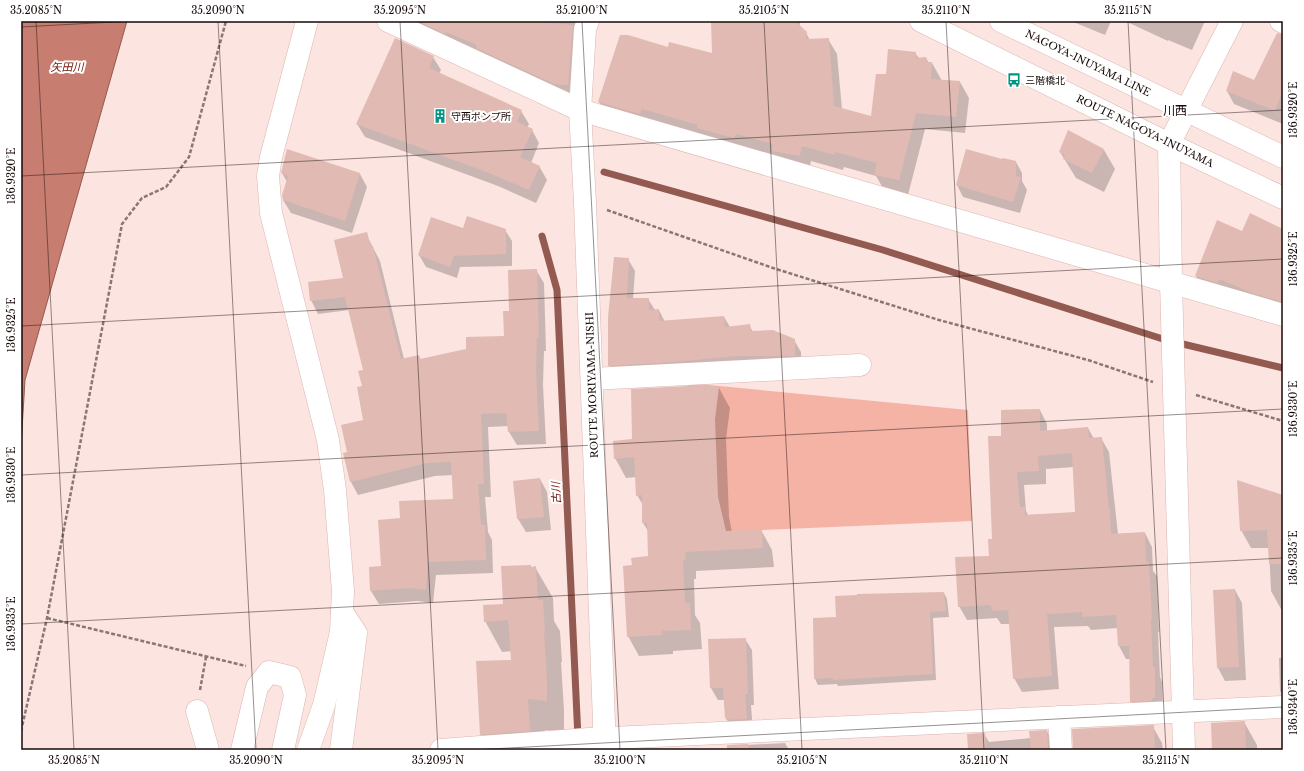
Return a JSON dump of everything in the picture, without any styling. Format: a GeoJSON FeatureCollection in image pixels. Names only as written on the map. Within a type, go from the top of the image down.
{"type":"FeatureCollection","features":[{"type":"Feature","properties":{"kind":"street"},"geometry":{"type":"LineString","coordinates":[[307,21],[271,157],[268,176],[271,213],[328,440],[335,490],[343,591],[341,632],[324,705],[308,750]]}},
{"type":"Feature","properties":{"kind":"street"},"geometry":{"type":"LineString","coordinates":[[388,21],[580,110],[1283,315]]}},
{"type":"Feature","properties":{"kind":"street","name":"ROUTE MORIYAMA-NISHI"},"geometry":{"type":"LineString","coordinates":[[588,21],[585,29],[580,110],[592,379],[592,742]]}},
{"type":"Feature","properties":{"kind":"street","name":"ROUTE NAGOYA-INUYAMA"},"geometry":{"type":"LineString","coordinates":[[921,21],[1169,144],[1283,198]]}},
{"type":"Feature","properties":{"kind":"street","name":"NAGOYA-INUYAMA LINE"},"geometry":{"type":"LineString","coordinates":[[1001,21],[1283,157]]}},
{"type":"Feature","properties":{"kind":"street"},"geometry":{"type":"LineString","coordinates":[[1184,750],[1171,309],[1169,144],[1232,21]]}},
{"type":"Feature","properties":{"kind":"street"},"geometry":{"type":"LineString","coordinates":[[592,379],[860,365]]}},
{"type":"Feature","properties":{"kind":"street"},"geometry":{"type":"LineString","coordinates":[[341,750],[356,633],[342,611]]}},
{"type":"Feature","properties":{"kind":"street"},"geometry":{"type":"LineString","coordinates":[[242,750],[257,687],[269,672],[290,677],[295,695],[283,750]]}},
{"type":"Feature","properties":{"kind":"street"},"geometry":{"type":"LineString","coordinates":[[441,750],[1059,717],[1283,707]]}},
{"type":"Feature","properties":{"kind":"street"},"geometry":{"type":"LineString","coordinates":[[197,712],[208,750]]}},
{"type":"Feature","properties":{"kind":"street"},"geometry":{"type":"LineString","coordinates":[[1059,717],[1061,750]]}},
{"type":"Feature","properties":{"kind":"path"},"geometry":{"type":"LineString","coordinates":[[21,731],[46,618],[122,224],[142,198],[166,187],[189,157],[226,21]]}},
{"type":"Feature","properties":{"kind":"path"},"geometry":{"type":"LineString","coordinates":[[585,203],[773,268],[939,320],[1088,360],[1173,389],[1283,421]]}},
{"type":"Feature","properties":{"kind":"path"},"geometry":{"type":"LineString","coordinates":[[46,618],[229,662]]}},
{"type":"Feature","properties":{"kind":"path"},"geometry":{"type":"LineString","coordinates":[[197,712],[206,657]]}},
{"type":"Feature","properties":{"kind":"shaded area"},"geometry":{"type":"Polygon","coordinates":[[[688,383],[968,410],[972,521],[695,533],[682,415],[688,383]]]}},
{"type":"Feature","properties":{"kind":"water","name":"矢田川"},"geometry":{"type":"Polygon","coordinates":[[[21,21],[127,21],[25,380],[21,446],[21,21]]]}},
{"type":"Feature","properties":{"kind":"building"},"geometry":{"type":"Polygon","coordinates":[[[418,21],[529,21],[573,25],[568,85],[554,84],[476,48],[477,45],[446,32],[445,34],[418,21]]]}},
{"type":"Feature","properties":{"kind":"building"},"geometry":{"type":"Polygon","coordinates":[[[711,21],[795,21],[807,32],[806,39],[829,38],[834,106],[871,116],[876,74],[886,74],[888,49],[916,52],[916,58],[926,57],[927,62],[932,62],[931,79],[960,81],[956,117],[916,113],[899,180],[874,175],[877,163],[835,152],[834,155],[802,146],[800,156],[772,151],[773,144],[736,134],[734,138],[697,128],[698,125],[642,109],[640,114],[598,102],[620,35],[628,35],[668,47],[669,42],[712,53],[711,21]]]}},
{"type":"Feature","properties":{"kind":"building"},"geometry":{"type":"Polygon","coordinates":[[[1277,33],[1283,34],[1283,91],[1275,111],[1226,91],[1233,71],[1254,80],[1277,33]]]}},
{"type":"Feature","properties":{"kind":"building","name":"守西ポンプ所"},"geometry":{"type":"Polygon","coordinates":[[[395,38],[434,56],[429,68],[522,110],[517,122],[533,129],[520,157],[540,166],[529,190],[489,173],[356,124],[395,38]]]}},
{"type":"Feature","properties":{"kind":"building"},"geometry":{"type":"Polygon","coordinates":[[[1068,130],[1104,149],[1092,173],[1063,159],[1065,155],[1059,152],[1068,130]]]}},
{"type":"Feature","properties":{"kind":"building"},"geometry":{"type":"Polygon","coordinates":[[[287,149],[360,173],[345,221],[283,200],[282,195],[288,176],[281,173],[287,149]]]}},
{"type":"Feature","properties":{"kind":"building"},"geometry":{"type":"Polygon","coordinates":[[[966,149],[1002,159],[1016,161],[1016,176],[1021,177],[1013,202],[956,185],[966,149]]]}},
{"type":"Feature","properties":{"kind":"building"},"geometry":{"type":"Polygon","coordinates":[[[1250,213],[1283,229],[1283,302],[1252,293],[1219,279],[1218,283],[1195,276],[1217,220],[1242,231],[1250,213]]]}},
{"type":"Feature","properties":{"kind":"building"},"geometry":{"type":"Polygon","coordinates":[[[467,216],[506,229],[506,254],[454,256],[450,267],[418,255],[431,217],[463,228],[467,216]]]}},
{"type":"Feature","properties":{"kind":"building"},"geometry":{"type":"Polygon","coordinates":[[[367,232],[371,247],[373,246],[401,359],[419,355],[420,359],[466,349],[466,337],[504,336],[503,311],[509,311],[508,270],[537,269],[539,338],[537,338],[536,371],[539,431],[508,432],[506,413],[481,414],[484,484],[478,484],[481,525],[485,525],[486,560],[428,562],[426,590],[410,588],[370,591],[369,567],[381,566],[378,520],[400,518],[399,501],[453,499],[451,462],[427,463],[350,482],[343,453],[347,452],[341,425],[363,420],[357,387],[362,386],[358,371],[363,370],[345,297],[310,301],[308,282],[343,278],[334,240],[367,232]]]}},
{"type":"Feature","properties":{"kind":"building"},"geometry":{"type":"Polygon","coordinates":[[[614,257],[629,258],[627,298],[649,298],[649,310],[659,309],[659,321],[724,316],[725,327],[750,324],[751,331],[773,330],[795,339],[795,356],[736,356],[608,366],[608,317],[614,257]]]}},
{"type":"Feature","properties":{"kind":"building"},"geometry":{"type":"Polygon","coordinates":[[[707,385],[719,387],[715,419],[718,497],[726,531],[762,529],[763,548],[685,552],[686,560],[683,560],[685,603],[690,603],[691,630],[662,631],[662,635],[627,637],[623,566],[632,565],[631,558],[648,556],[647,523],[642,523],[642,495],[636,496],[634,457],[614,459],[613,441],[632,439],[631,389],[707,385]]]}},
{"type":"Feature","properties":{"kind":"building"},"geometry":{"type":"Polygon","coordinates":[[[1040,409],[1040,431],[1088,427],[1089,438],[1102,437],[1110,510],[1111,534],[1145,532],[1146,562],[1149,562],[1153,667],[1155,667],[1155,698],[1152,698],[1152,701],[1130,702],[1129,646],[1118,646],[1116,615],[1082,617],[1082,612],[1047,614],[1052,676],[1013,679],[1008,610],[992,611],[991,605],[958,607],[955,557],[989,556],[988,539],[992,539],[988,436],[1001,436],[1001,410],[1040,409]],[[1072,453],[1038,456],[1039,471],[1017,472],[1020,507],[1025,507],[1025,515],[1075,512],[1072,453]]]}},
{"type":"Feature","properties":{"kind":"building"},"geometry":{"type":"Polygon","coordinates":[[[540,478],[544,517],[517,519],[513,481],[540,478]]]}},
{"type":"Feature","properties":{"kind":"building"},"geometry":{"type":"Polygon","coordinates":[[[1237,480],[1283,495],[1283,564],[1269,564],[1267,530],[1240,531],[1237,480]]]}},
{"type":"Feature","properties":{"kind":"building"},"geometry":{"type":"Polygon","coordinates":[[[531,565],[531,567],[536,566],[538,600],[543,600],[547,701],[528,699],[530,731],[480,735],[476,661],[511,660],[508,620],[484,622],[483,605],[503,604],[501,566],[531,565]]]}},
{"type":"Feature","properties":{"kind":"building"},"geometry":{"type":"Polygon","coordinates":[[[1235,589],[1239,667],[1217,668],[1213,590],[1235,589]]]}},
{"type":"Feature","properties":{"kind":"building"},"geometry":{"type":"Polygon","coordinates":[[[944,592],[946,611],[930,612],[933,674],[833,680],[833,678],[814,679],[813,618],[836,617],[835,596],[944,592]]]}},
{"type":"Feature","properties":{"kind":"building"},"geometry":{"type":"Polygon","coordinates":[[[746,638],[748,694],[745,694],[747,719],[726,720],[723,688],[710,688],[708,639],[746,638]]]}},
{"type":"Feature","properties":{"kind":"building"},"geometry":{"type":"Polygon","coordinates":[[[1245,721],[1246,750],[1212,750],[1211,723],[1245,721]]]}},
{"type":"Feature","properties":{"kind":"building"},"geometry":{"type":"Polygon","coordinates":[[[1154,725],[1155,750],[1073,750],[1072,729],[1154,725]]]}},
{"type":"Feature","properties":{"kind":"building"},"geometry":{"type":"Polygon","coordinates":[[[1047,730],[1048,750],[1031,750],[1029,731],[1047,730]]]}},
{"type":"Feature","properties":{"kind":"building"},"geometry":{"type":"Polygon","coordinates":[[[985,733],[986,750],[968,750],[967,734],[985,733]]]}},
{"type":"Feature","properties":{"kind":"building"},"geometry":{"type":"Polygon","coordinates":[[[748,744],[749,750],[727,750],[727,745],[748,744]]]}},
{"type":"Feature","properties":{"kind":"waterway"},"geometry":{"type":"LineString","coordinates":[[604,172],[883,250],[1166,340],[1283,368]]}},
{"type":"Feature","properties":{"kind":"waterway","name":"古川"},"geometry":{"type":"LineString","coordinates":[[542,236],[557,290],[578,738]]}},
{"type":"Feature","properties":{"kind":"place","name":"三階橋北"},"geometry":{"type":"Point","coordinates":[1014,80]}},
{"type":"Feature","properties":{"kind":"place","name":"守西ポンプ所"},"geometry":{"type":"Point","coordinates":[440,116]}},
{"type":"Feature","properties":{"kind":"district","name":"川西"},"geometry":{"type":"Point","coordinates":[1175,110]}}]}
